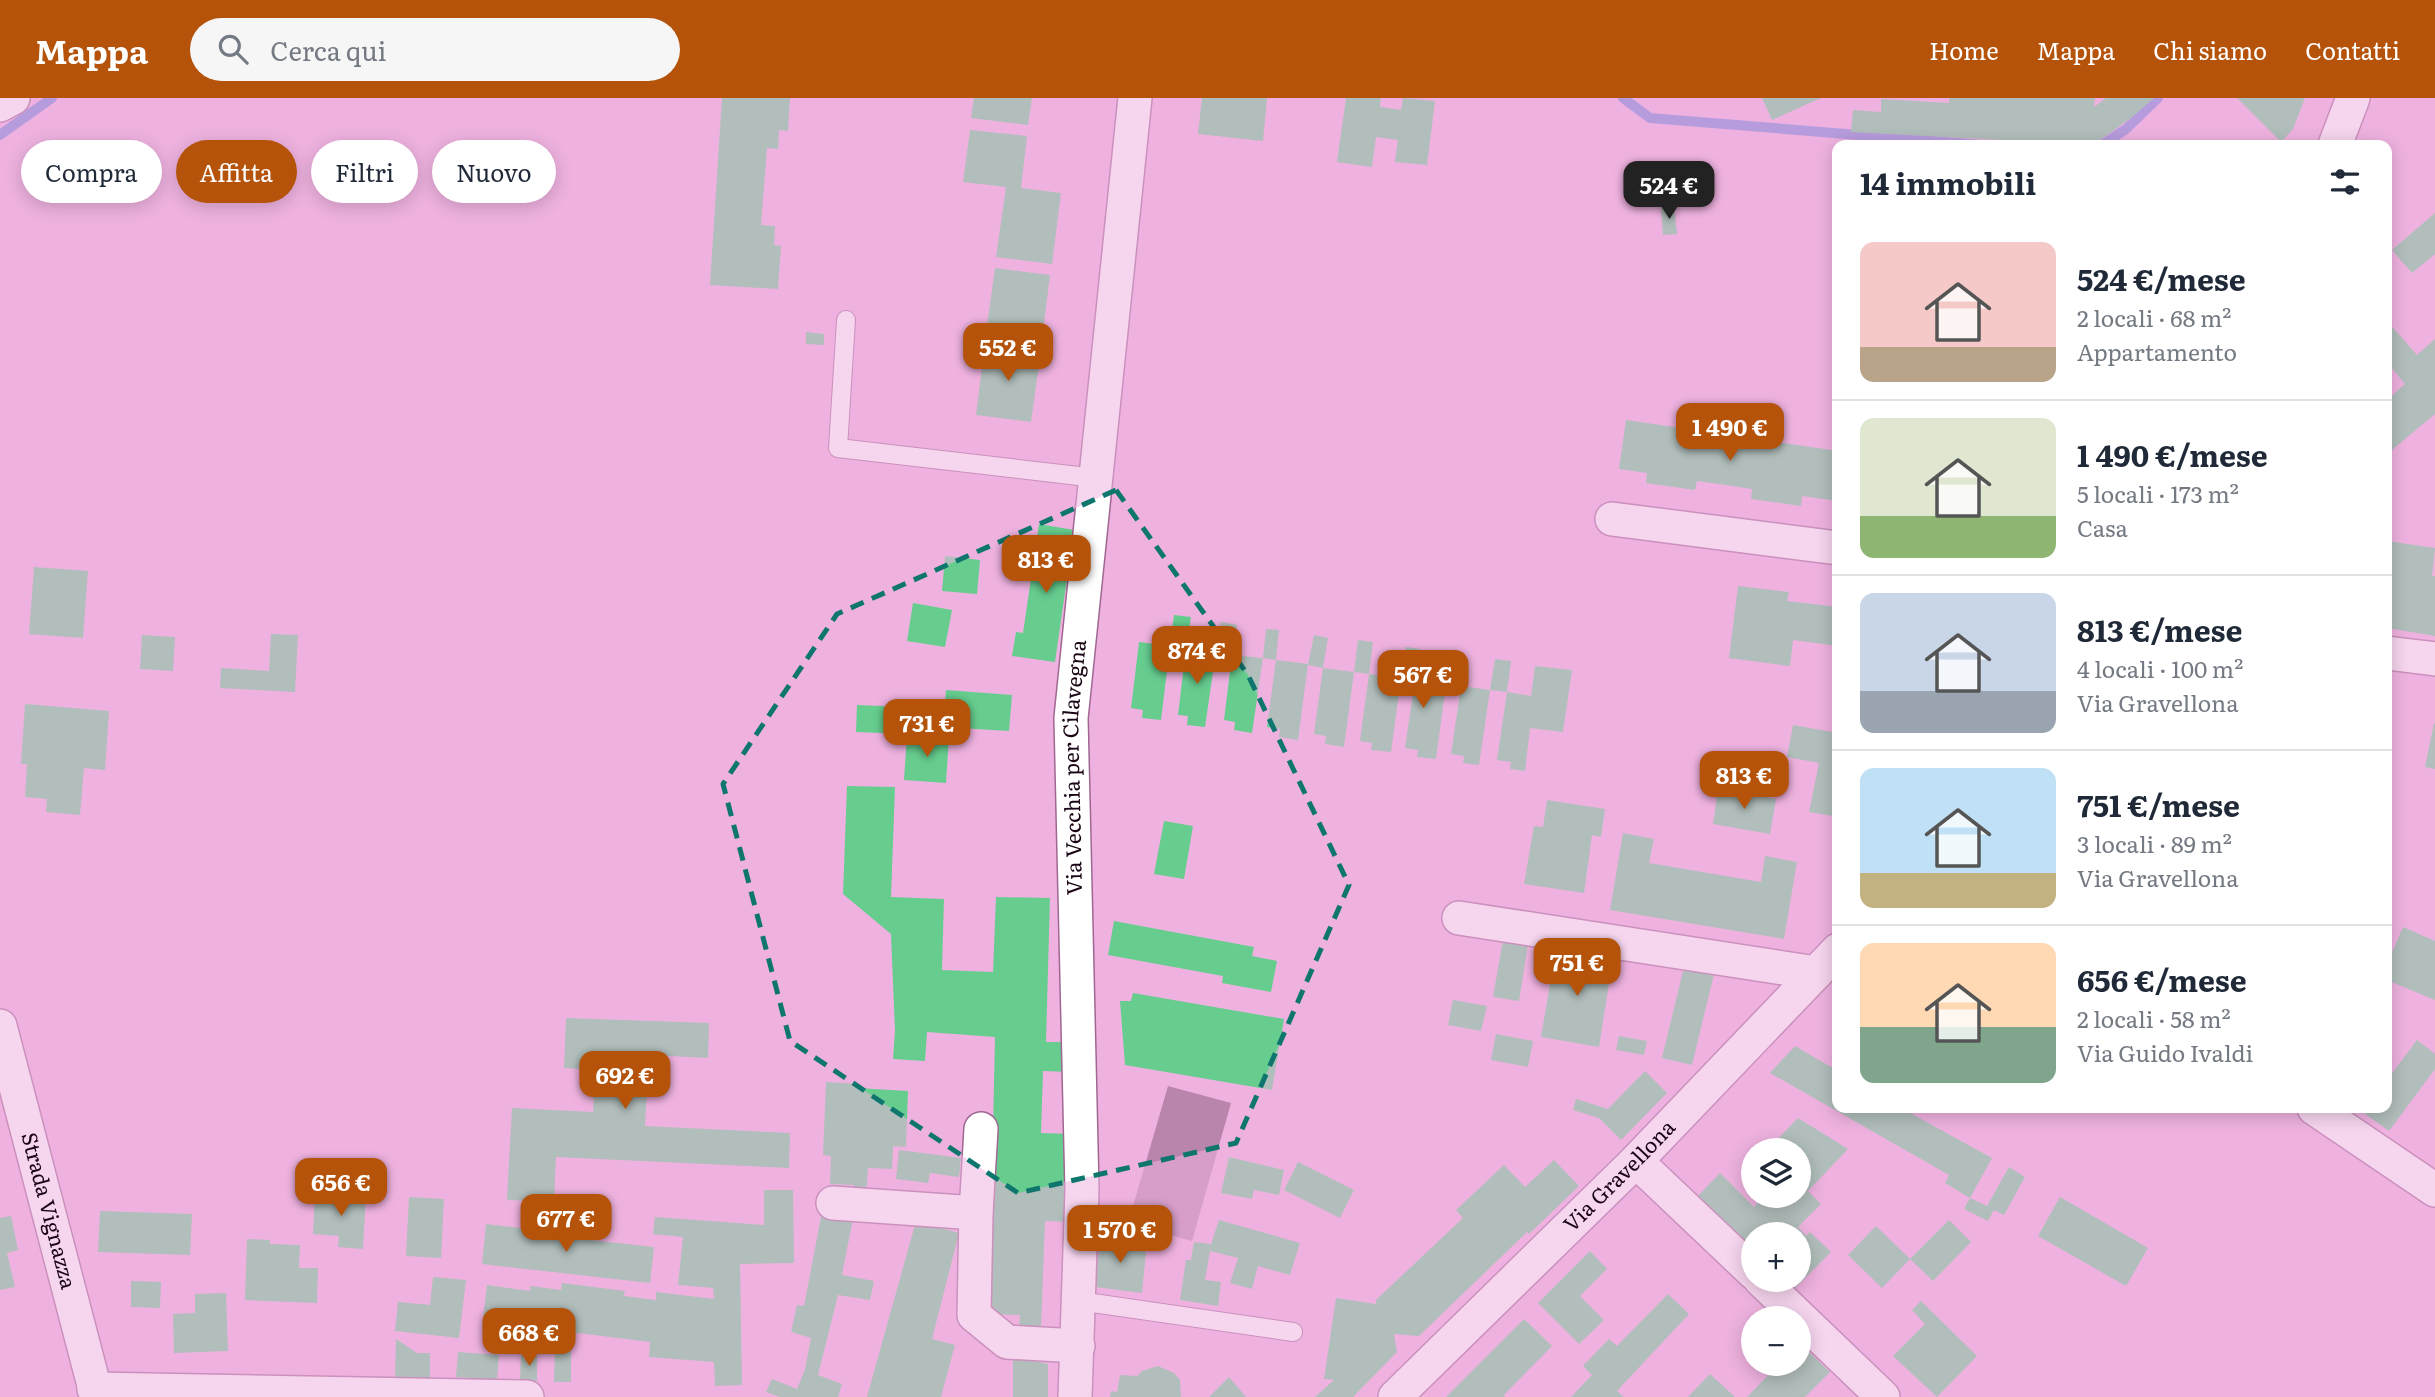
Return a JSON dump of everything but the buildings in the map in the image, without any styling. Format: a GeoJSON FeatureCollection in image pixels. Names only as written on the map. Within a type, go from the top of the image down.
{"type":"FeatureCollection","features":[{"type":"Feature","properties":{"kind":"street"},"geometry":{"type":"LineString","coordinates":[[0,105],[13,98]]}},
{"type":"Feature","properties":{"kind":"street","name":"Via Vecchia per Cilavegna"},"geometry":{"type":"LineString","coordinates":[[1075,1397],[1082,1177],[1071,718],[1135,98]]}},
{"type":"Feature","properties":{"kind":"street"},"geometry":{"type":"LineString","coordinates":[[2337,140],[2353,98]]}},
{"type":"Feature","properties":{"kind":"street"},"geometry":{"type":"LineString","coordinates":[[1612,519],[1832,547]]}},
{"type":"Feature","properties":{"kind":"street"},"geometry":{"type":"LineString","coordinates":[[2392,654],[2435,659]]}},
{"type":"Feature","properties":{"kind":"street"},"geometry":{"type":"LineString","coordinates":[[1459,918],[1827,962]]}},
{"type":"Feature","properties":{"kind":"street","name":"Via Gravellona"},"geometry":{"type":"LineString","coordinates":[[1395,1397],[1636,1161],[1827,962]]}},
{"type":"Feature","properties":{"kind":"street","name":"Strada Vignazza"},"geometry":{"type":"LineString","coordinates":[[0,1026],[96,1393]]}},
{"type":"Feature","properties":{"kind":"street"},"geometry":{"type":"LineString","coordinates":[[2321,1113],[2435,1190]]}},
{"type":"Feature","properties":{"kind":"street"},"geometry":{"type":"LineString","coordinates":[[981,1129],[974,1315],[1007,1342],[1078,1346]]}},
{"type":"Feature","properties":{"kind":"street"},"geometry":{"type":"LineString","coordinates":[[1636,1161],[1741,1261]]}},
{"type":"Feature","properties":{"kind":"street"},"geometry":{"type":"LineString","coordinates":[[833,1203],[976,1213]]}},
{"type":"Feature","properties":{"kind":"street"},"geometry":{"type":"LineString","coordinates":[[1774,1292],[1883,1397]]}},
{"type":"Feature","properties":{"kind":"street"},"geometry":{"type":"LineString","coordinates":[[96,1393],[527,1397]]}},
{"type":"Feature","properties":{"kind":"lane"},"geometry":{"type":"LineString","coordinates":[[846,320],[838,448],[1096,478]]}},
{"type":"Feature","properties":{"kind":"lane"},"geometry":{"type":"LineString","coordinates":[[1079,1301],[1293,1332]]}},
{"type":"Feature","properties":{"kind":"highlighted area"},"geometry":{"type":"Polygon","coordinates":[[[1116,490],[1248,675],[1349,885],[1236,1143],[1018,1193],[790,1041],[723,784],[837,614],[1116,490]]]}},
{"type":"Feature","properties":{"kind":"shaded area"},"geometry":{"type":"Polygon","coordinates":[[[1168,1086],[1231,1103],[1192,1241],[1128,1223],[1168,1086]]]}},
{"type":"Feature","properties":{"kind":"waterway"},"geometry":{"type":"LineString","coordinates":[[0,135],[52,98]]}},
{"type":"Feature","properties":{"kind":"waterway"},"geometry":{"type":"LineString","coordinates":[[1623,98],[1650,118],[1921,140]]}},
{"type":"Feature","properties":{"kind":"waterway"},"geometry":{"type":"LineString","coordinates":[[2110,140],[2126,129],[2158,98]]}}]}
